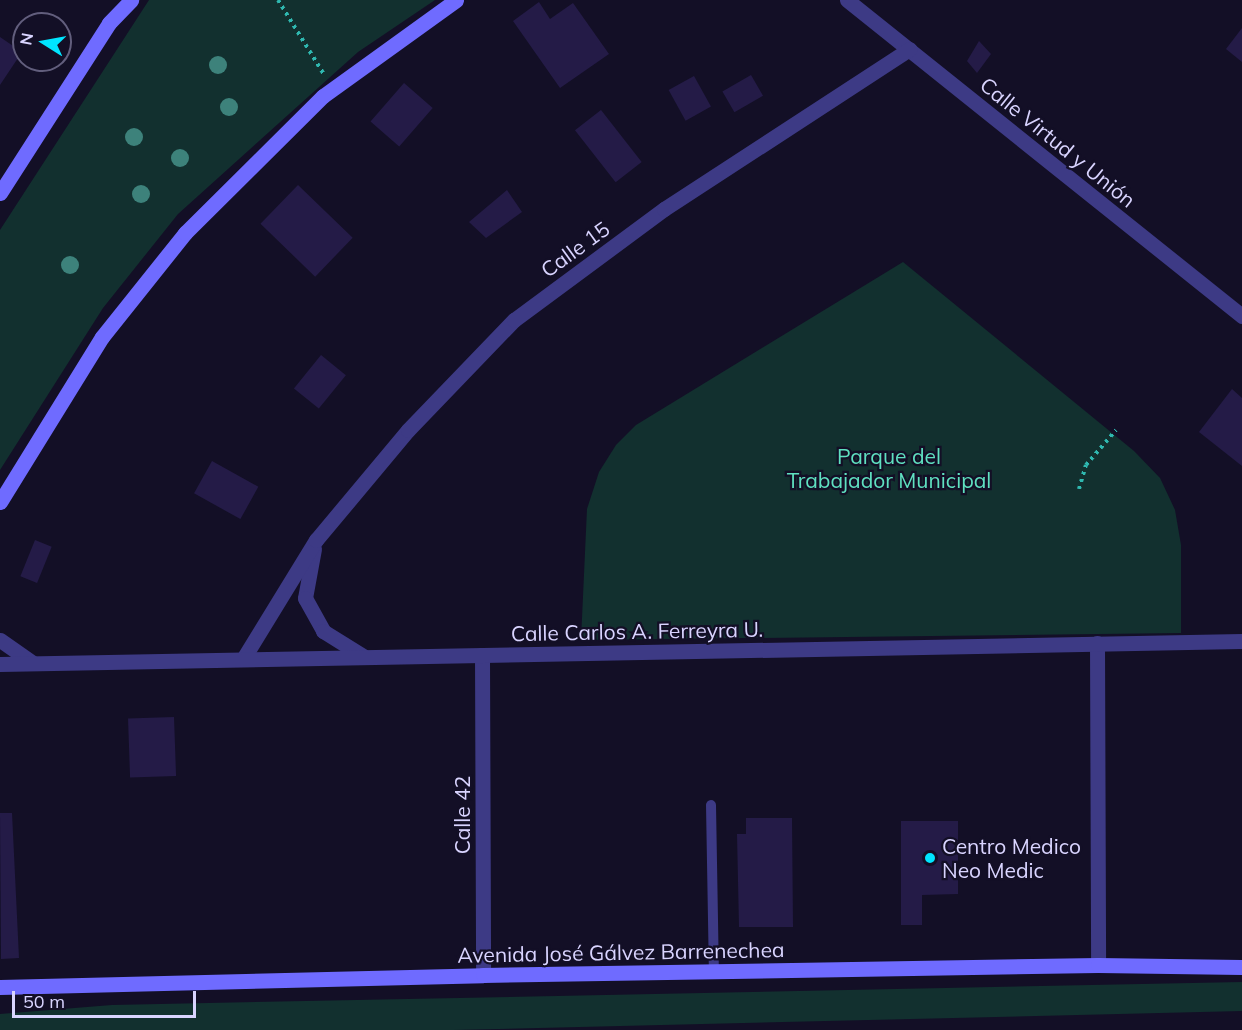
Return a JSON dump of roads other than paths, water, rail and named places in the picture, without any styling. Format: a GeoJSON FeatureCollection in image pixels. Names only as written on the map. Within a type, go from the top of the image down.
{"type":"FeatureCollection","features":[{"type":"Feature","properties":{"kind":"main road"},"geometry":{"type":"LineString","coordinates":[[0,193],[109,23],[131,0]]}},
{"type":"Feature","properties":{"kind":"main road"},"geometry":{"type":"LineString","coordinates":[[0,502],[102,337],[178,242],[333,88],[456,0]]}},
{"type":"Feature","properties":{"kind":"main road","name":"Avenida José Gálvez Barrenechea"},"geometry":{"type":"LineString","coordinates":[[0,987],[714,971],[1098,965],[1242,967]]}},
{"type":"Feature","properties":{"kind":"street","name":"Calle Virtud y Unión"},"geometry":{"type":"LineString","coordinates":[[847,0],[1242,316]]}},
{"type":"Feature","properties":{"kind":"street","name":"Calle 15"},"geometry":{"type":"LineString","coordinates":[[243,659],[316,540],[408,430],[514,320],[664,209],[909,49]]}},
{"type":"Feature","properties":{"kind":"street","name":"Calle 15"},"geometry":{"type":"LineString","coordinates":[[316,540],[305,598],[323,632],[363,656]]}},
{"type":"Feature","properties":{"kind":"street"},"geometry":{"type":"LineString","coordinates":[[0,640],[33,663]]}},
{"type":"Feature","properties":{"kind":"street","name":"Calle Carlos A. Ferreyra U."},"geometry":{"type":"LineString","coordinates":[[0,663],[1242,641]]}},
{"type":"Feature","properties":{"kind":"street"},"geometry":{"type":"LineString","coordinates":[[1097,643],[1098,965]]}},
{"type":"Feature","properties":{"kind":"street","name":"Calle 42"},"geometry":{"type":"LineString","coordinates":[[482,655],[483,975]]}},
{"type":"Feature","properties":{"kind":"lane"},"geometry":{"type":"LineString","coordinates":[[711,805],[714,971]]}},
{"type":"Feature","properties":{"kind":"place","name":"Centro Medico Neo Medic"},"geometry":{"type":"Point","coordinates":[930,858]}},
{"type":"Feature","properties":{"kind":"park label","name":"Parque del Trabajador Municipal"},"geometry":{"type":"Point","coordinates":[889,468]}}]}
